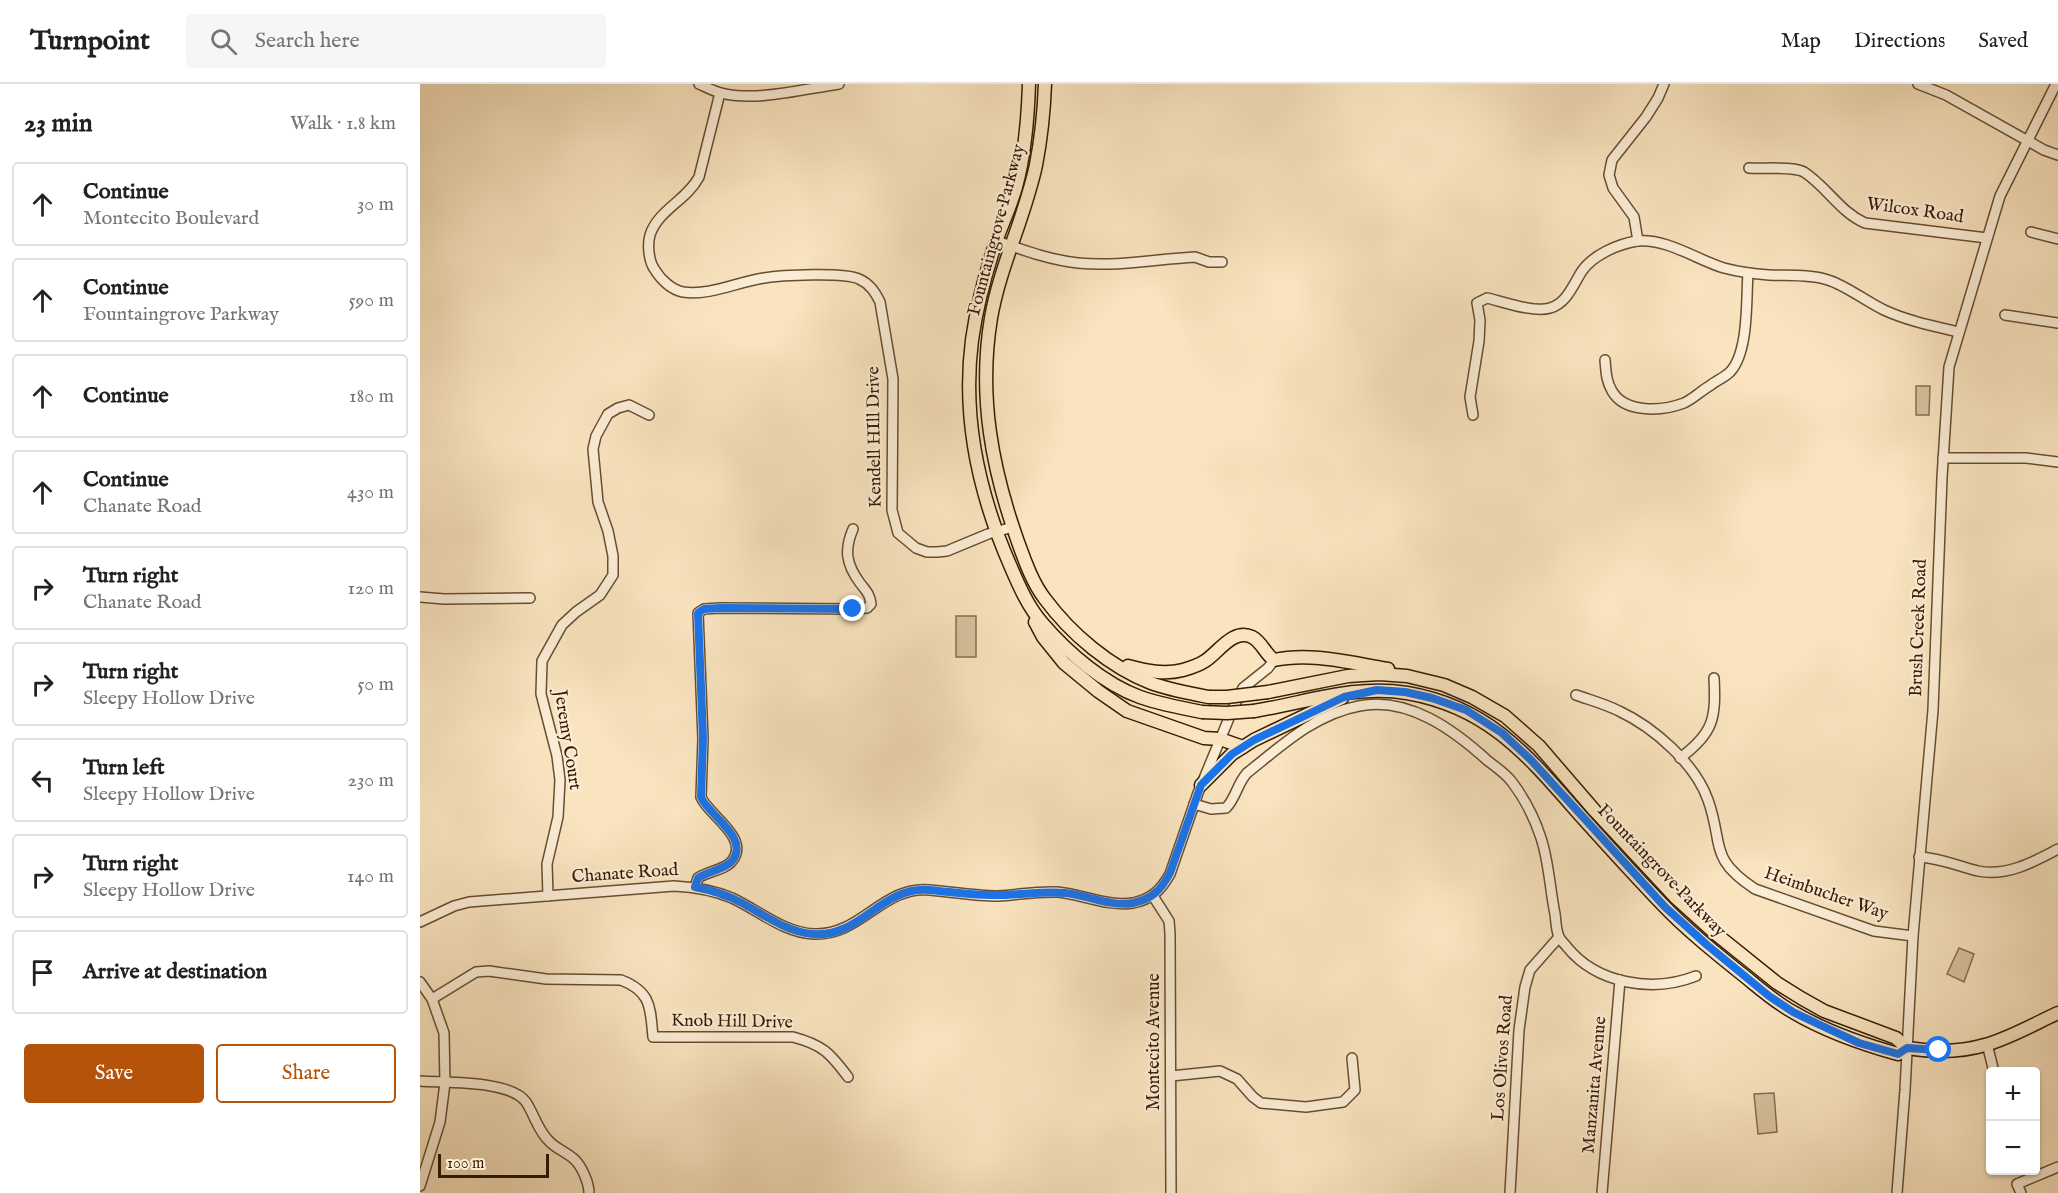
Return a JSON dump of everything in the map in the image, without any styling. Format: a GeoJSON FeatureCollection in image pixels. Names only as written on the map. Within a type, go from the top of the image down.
{"type":"FeatureCollection","features":[{"type":"Feature","properties":{"kind":"main road","name":"Fountaingrove Parkway"},"geometry":{"type":"LineString","coordinates":[[1029,84],[1016,186],[978,306],[972,340],[970,403],[975,456],[996,533],[1028,604],[1042,624],[1087,666],[1112,683],[1138,696],[1170,706],[1202,712],[1254,711],[1343,693],[1377,690],[1405,692],[1432,698],[1466,710],[1502,733],[1531,760],[1665,907],[1769,996],[1793,1012],[1859,1043],[1898,1054],[1907,1048],[1896,1038],[1824,1011],[1778,983],[1716,934],[1675,897],[1595,811],[1539,746],[1504,716],[1472,697],[1444,685],[1407,676],[1378,675],[1348,676],[1268,692],[1227,697],[1209,697],[1174,691],[1149,682],[1094,650],[1058,615],[1044,598],[1029,571],[1013,527],[997,477],[986,403],[986,372],[991,318],[1010,246],[1036,166],[1045,84]]}},
{"type":"Feature","properties":{"kind":"main road"},"geometry":{"type":"LineString","coordinates":[[1028,604],[1043,637],[1064,663],[1127,711],[1206,739],[1220,739],[1243,747]]}},
{"type":"Feature","properties":{"kind":"main road"},"geometry":{"type":"LineString","coordinates":[[1094,650],[1125,665],[1151,672],[1167,673],[1203,663],[1229,640],[1244,634],[1255,638],[1268,656],[1274,660],[1291,656],[1310,657],[1405,672],[1429,682]]}},
{"type":"Feature","properties":{"kind":"main road"},"geometry":{"type":"LineString","coordinates":[[1201,785],[1232,754],[1254,740],[1344,697],[1377,690]]}},
{"type":"Feature","properties":{"kind":"main road"},"geometry":{"type":"LineString","coordinates":[[1907,1048],[1968,1049],[1987,1044],[2058,1013]]}},
{"type":"Feature","properties":{"kind":"street"},"geometry":{"type":"LineString","coordinates":[[699,84],[720,93],[740,96],[759,96],[838,84]]}},
{"type":"Feature","properties":{"kind":"street"},"geometry":{"type":"LineString","coordinates":[[1638,241],[1634,217],[1613,188],[1609,175],[1612,160],[1646,117],[1664,84]]}},
{"type":"Feature","properties":{"kind":"street"},"geometry":{"type":"LineString","coordinates":[[1918,84],[1940,92],[2044,150],[2058,155]]}},
{"type":"Feature","properties":{"kind":"street","name":"Brush Creek Road"},"geometry":{"type":"LineString","coordinates":[[1897,1193],[1913,936],[1933,710],[1948,376],[2000,196],[2056,84]]}},
{"type":"Feature","properties":{"kind":"street","name":"Kendell HIll Drive"},"geometry":{"type":"LineString","coordinates":[[720,93],[699,177],[694,187],[657,221],[650,236],[648,249],[652,266],[658,276],[680,292],[701,293],[765,278],[849,276],[866,283],[875,292],[880,302],[893,380],[892,510],[898,533],[916,548],[927,552],[937,552],[947,551],[1013,527]]}},
{"type":"Feature","properties":{"kind":"street","name":"Wilcox Road"},"geometry":{"type":"LineString","coordinates":[[1749,168],[1804,172],[1852,217],[1865,223],[1987,238]]}},
{"type":"Feature","properties":{"kind":"street"},"geometry":{"type":"LineString","coordinates":[[2031,232],[2058,239]]}},
{"type":"Feature","properties":{"kind":"street"},"geometry":{"type":"LineString","coordinates":[[997,241],[1041,255],[1077,263],[1195,257],[1209,262],[1222,262]]}},
{"type":"Feature","properties":{"kind":"street"},"geometry":{"type":"LineString","coordinates":[[1473,415],[1470,397],[1479,341],[1480,320],[1477,303],[1487,298],[1533,309],[1550,308],[1571,293],[1583,269],[1598,256],[1638,241],[1673,248],[1721,267],[1748,273],[1830,280],[1858,297],[1905,319],[1959,332]]}},
{"type":"Feature","properties":{"kind":"street"},"geometry":{"type":"LineString","coordinates":[[1605,360],[1606,377],[1612,393],[1622,401],[1652,409],[1685,402],[1730,371],[1738,357],[1743,338],[1748,273]]}},
{"type":"Feature","properties":{"kind":"street"},"geometry":{"type":"LineString","coordinates":[[2005,315],[2058,323]]}},
{"type":"Feature","properties":{"kind":"street","name":"Jeremy Court"},"geometry":{"type":"LineString","coordinates":[[548,896],[548,864],[558,817],[560,780],[557,756],[541,694],[543,661],[562,625],[600,595],[613,575],[613,556],[608,531],[598,502],[594,472],[593,449],[596,436],[608,414],[618,408],[629,405],[649,415]]}},
{"type":"Feature","properties":{"kind":"street"},"geometry":{"type":"LineString","coordinates":[[1943,458],[2026,458],[2058,462]]}},
{"type":"Feature","properties":{"kind":"street"},"geometry":{"type":"LineString","coordinates":[[695,887],[698,878],[731,862],[736,852],[736,843],[729,829],[704,805],[701,797],[703,738],[698,613],[704,609],[720,608],[867,608],[871,604],[870,595],[852,570],[846,551],[853,529]]}},
{"type":"Feature","properties":{"kind":"street"},"geometry":{"type":"LineString","coordinates":[[420,597],[530,598]]}},
{"type":"Feature","properties":{"kind":"street"},"geometry":{"type":"LineString","coordinates":[[1153,896],[1163,886],[1170,873],[1201,785],[1243,688],[1268,668],[1274,660]]}},
{"type":"Feature","properties":{"kind":"street"},"geometry":{"type":"LineString","coordinates":[[1680,758],[1699,744],[1712,721],[1713,678]]}},
{"type":"Feature","properties":{"kind":"street","name":"Heimbucher Way"},"geometry":{"type":"LineString","coordinates":[[1576,696],[1617,710],[1636,720],[1654,733],[1680,758],[1704,790],[1722,858],[1738,878],[1755,889],[1874,930],[1913,936]]}},
{"type":"Feature","properties":{"kind":"street"},"geometry":{"type":"LineString","coordinates":[[1194,804],[1211,809],[1226,808],[1247,773],[1298,733],[1339,711],[1370,704],[1391,706],[1417,713],[1446,727],[1511,780],[1542,838],[1559,937],[1575,957],[1600,975],[1620,980],[1662,985],[1678,983],[1696,976]]}},
{"type":"Feature","properties":{"kind":"street"},"geometry":{"type":"LineString","coordinates":[[1919,857],[1949,861],[1979,871],[1997,873],[2023,865],[2058,849]]}},
{"type":"Feature","properties":{"kind":"street","name":"Chanate Road"},"geometry":{"type":"LineString","coordinates":[[420,922],[454,906],[469,902],[641,888],[695,887],[730,897],[784,926],[801,932],[826,934],[854,924],[896,895],[912,890],[964,895],[1053,892],[1077,894],[1101,901],[1127,904],[1153,896]]}},
{"type":"Feature","properties":{"kind":"street","name":"Montecito Avenue"},"geometry":{"type":"LineString","coordinates":[[1153,896],[1169,921],[1171,1193]]}},
{"type":"Feature","properties":{"kind":"street","name":"Los Olivos Road"},"geometry":{"type":"LineString","coordinates":[[1510,1193],[1519,1030],[1525,987],[1530,970],[1559,937]]}},
{"type":"Feature","properties":{"kind":"street","name":"Knob Hill Drive"},"geometry":{"type":"LineString","coordinates":[[432,999],[476,972],[489,971],[546,980],[621,980],[632,984],[649,1001],[654,1037],[793,1037],[812,1042],[832,1055],[848,1077]]}},
{"type":"Feature","properties":{"kind":"street","name":"Manzanita Avenue"},"geometry":{"type":"LineString","coordinates":[[1602,1193],[1620,980]]}},
{"type":"Feature","properties":{"kind":"street"},"geometry":{"type":"LineString","coordinates":[[420,982],[432,999],[444,1033],[446,1083],[440,1122],[420,1186]]}},
{"type":"Feature","properties":{"kind":"street"},"geometry":{"type":"LineString","coordinates":[[1987,1044],[1993,1067]]}},
{"type":"Feature","properties":{"kind":"street"},"geometry":{"type":"LineString","coordinates":[[1171,1076],[1220,1071],[1236,1079],[1261,1103],[1306,1107],[1343,1102],[1355,1090],[1352,1058]]}},
{"type":"Feature","properties":{"kind":"street"},"geometry":{"type":"LineString","coordinates":[[420,1081],[493,1086],[515,1092],[525,1100],[546,1139],[575,1160],[589,1187],[589,1193]]}},
{"type":"Feature","properties":{"kind":"street"},"geometry":{"type":"LineString","coordinates":[[2021,1193],[2017,1184],[2058,1167]]}},
{"type":"Feature","properties":{"kind":"shaded area"},"geometry":{"type":"Polygon","coordinates":[[[1916,386],[1930,386],[1929,415],[1916,415],[1916,386]]]}},
{"type":"Feature","properties":{"kind":"shaded area"},"geometry":{"type":"Polygon","coordinates":[[[956,616],[976,616],[976,657],[956,657],[956,616]]]}},
{"type":"Feature","properties":{"kind":"shaded area"},"geometry":{"type":"Polygon","coordinates":[[[1959,948],[1974,954],[1964,982],[1947,974],[1959,948]]]}},
{"type":"Feature","properties":{"kind":"shaded area"},"geometry":{"type":"Polygon","coordinates":[[[1774,1093],[1777,1132],[1758,1134],[1754,1094],[1774,1093]]]}},
{"type":"Feature","properties":{"kind":"route"},"geometry":{"type":"LineString","coordinates":[[853,609],[720,608],[704,609],[698,613],[703,738],[701,797],[704,805],[716,814],[729,829],[736,843],[736,852],[731,862],[698,878],[695,887],[730,897],[784,926],[813,934],[826,934],[854,924],[896,895],[912,890],[998,896],[1053,892],[1077,894],[1101,901],[1127,904],[1135,902],[1153,896],[1163,886],[1170,873],[1201,785],[1232,754],[1254,740],[1344,697],[1377,690],[1405,692],[1432,698],[1466,710],[1502,733],[1531,760],[1665,907],[1769,996],[1793,1012],[1859,1043],[1898,1054],[1907,1048],[1939,1050]]}}]}
